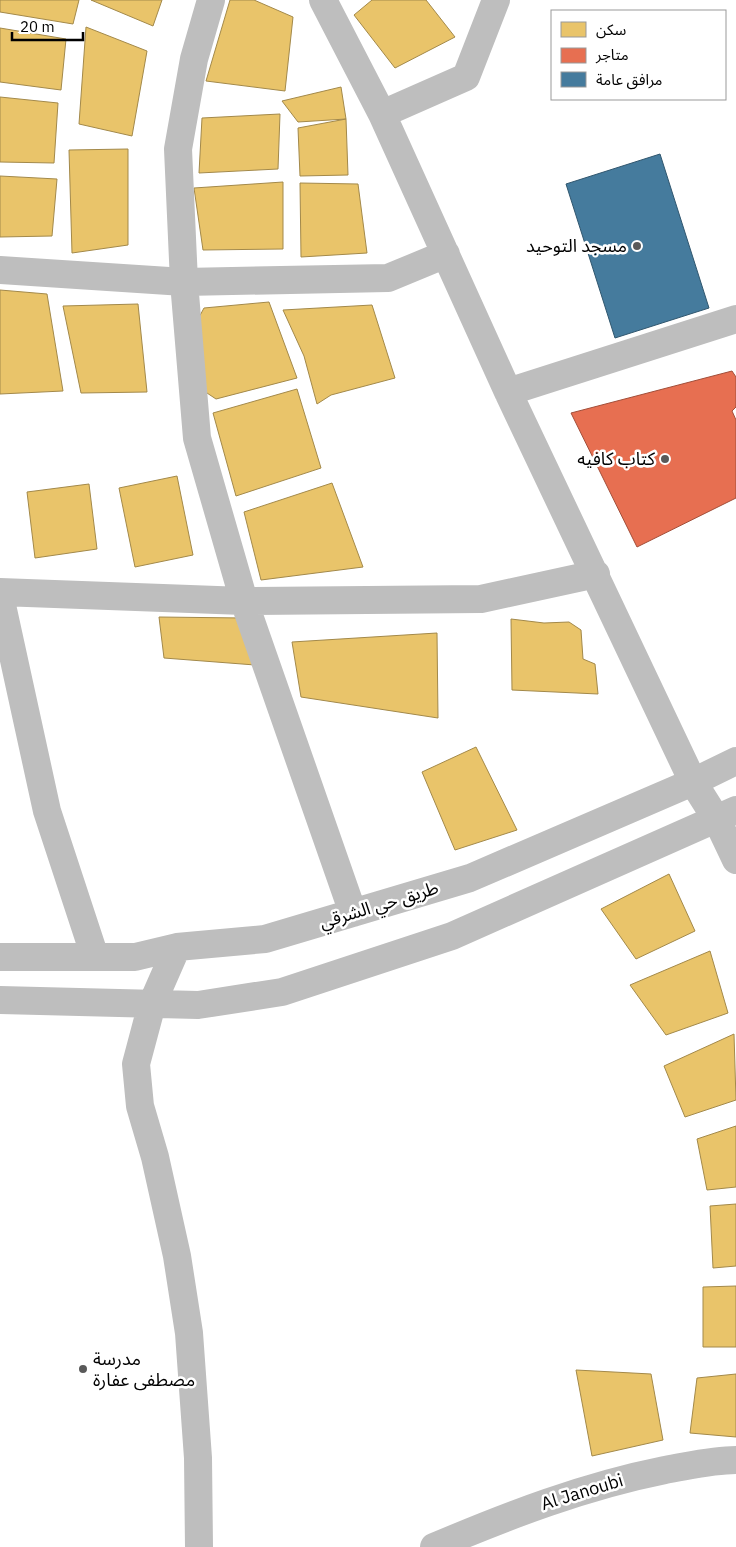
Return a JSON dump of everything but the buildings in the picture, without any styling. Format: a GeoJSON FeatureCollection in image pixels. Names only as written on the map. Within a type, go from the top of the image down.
{"type":"FeatureCollection","features":[{"type":"Feature","properties":{"kind":"street"},"geometry":{"type":"LineString","coordinates":[[211,0],[194,59],[178,149],[184,282],[197,438],[244,601],[353,913]]}},
{"type":"Feature","properties":{"kind":"street"},"geometry":{"type":"LineString","coordinates":[[323,0],[382,114],[508,392],[596,574],[693,782],[726,815],[736,860]]}},
{"type":"Feature","properties":{"kind":"street"},"geometry":{"type":"LineString","coordinates":[[382,114],[466,77],[496,0]]}},
{"type":"Feature","properties":{"kind":"street"},"geometry":{"type":"LineString","coordinates":[[0,270],[184,282],[388,278],[446,254]]}},
{"type":"Feature","properties":{"kind":"street"},"geometry":{"type":"LineString","coordinates":[[508,392],[736,319]]}},
{"type":"Feature","properties":{"kind":"street"},"geometry":{"type":"LineString","coordinates":[[95,957],[47,811],[0,594],[244,601],[482,599],[596,574]]}},
{"type":"Feature","properties":{"kind":"street","name":"طريق حي الشرقي"},"geometry":{"type":"LineString","coordinates":[[0,957],[135,957],[177,947],[265,939],[470,878],[693,782],[736,761]]}},
{"type":"Feature","properties":{"kind":"street"},"geometry":{"type":"LineString","coordinates":[[0,1000],[198,1005],[282,992],[452,936],[726,815]]}},
{"type":"Feature","properties":{"kind":"street"},"geometry":{"type":"LineString","coordinates":[[177,947],[152,1004],[136,1064],[140,1106],[155,1157],[177,1256],[189,1333],[198,1458],[199,1547]]}},
{"type":"Feature","properties":{"kind":"street","name":"Al Janoubi"},"geometry":{"type":"LineString","coordinates":[[434,1547],[512,1514],[622,1479],[716,1460],[736,1460]]}},
{"type":"Feature","properties":{"kind":"place","name":"مسجد التوحيد"},"geometry":{"type":"Point","coordinates":[637,246]}},
{"type":"Feature","properties":{"kind":"place","name":"كتاب كافيه"},"geometry":{"type":"Point","coordinates":[665,459]}},
{"type":"Feature","properties":{"kind":"place","name":"مدرسة مصطفى عفارة"},"geometry":{"type":"Point","coordinates":[83,1369]}}]}
